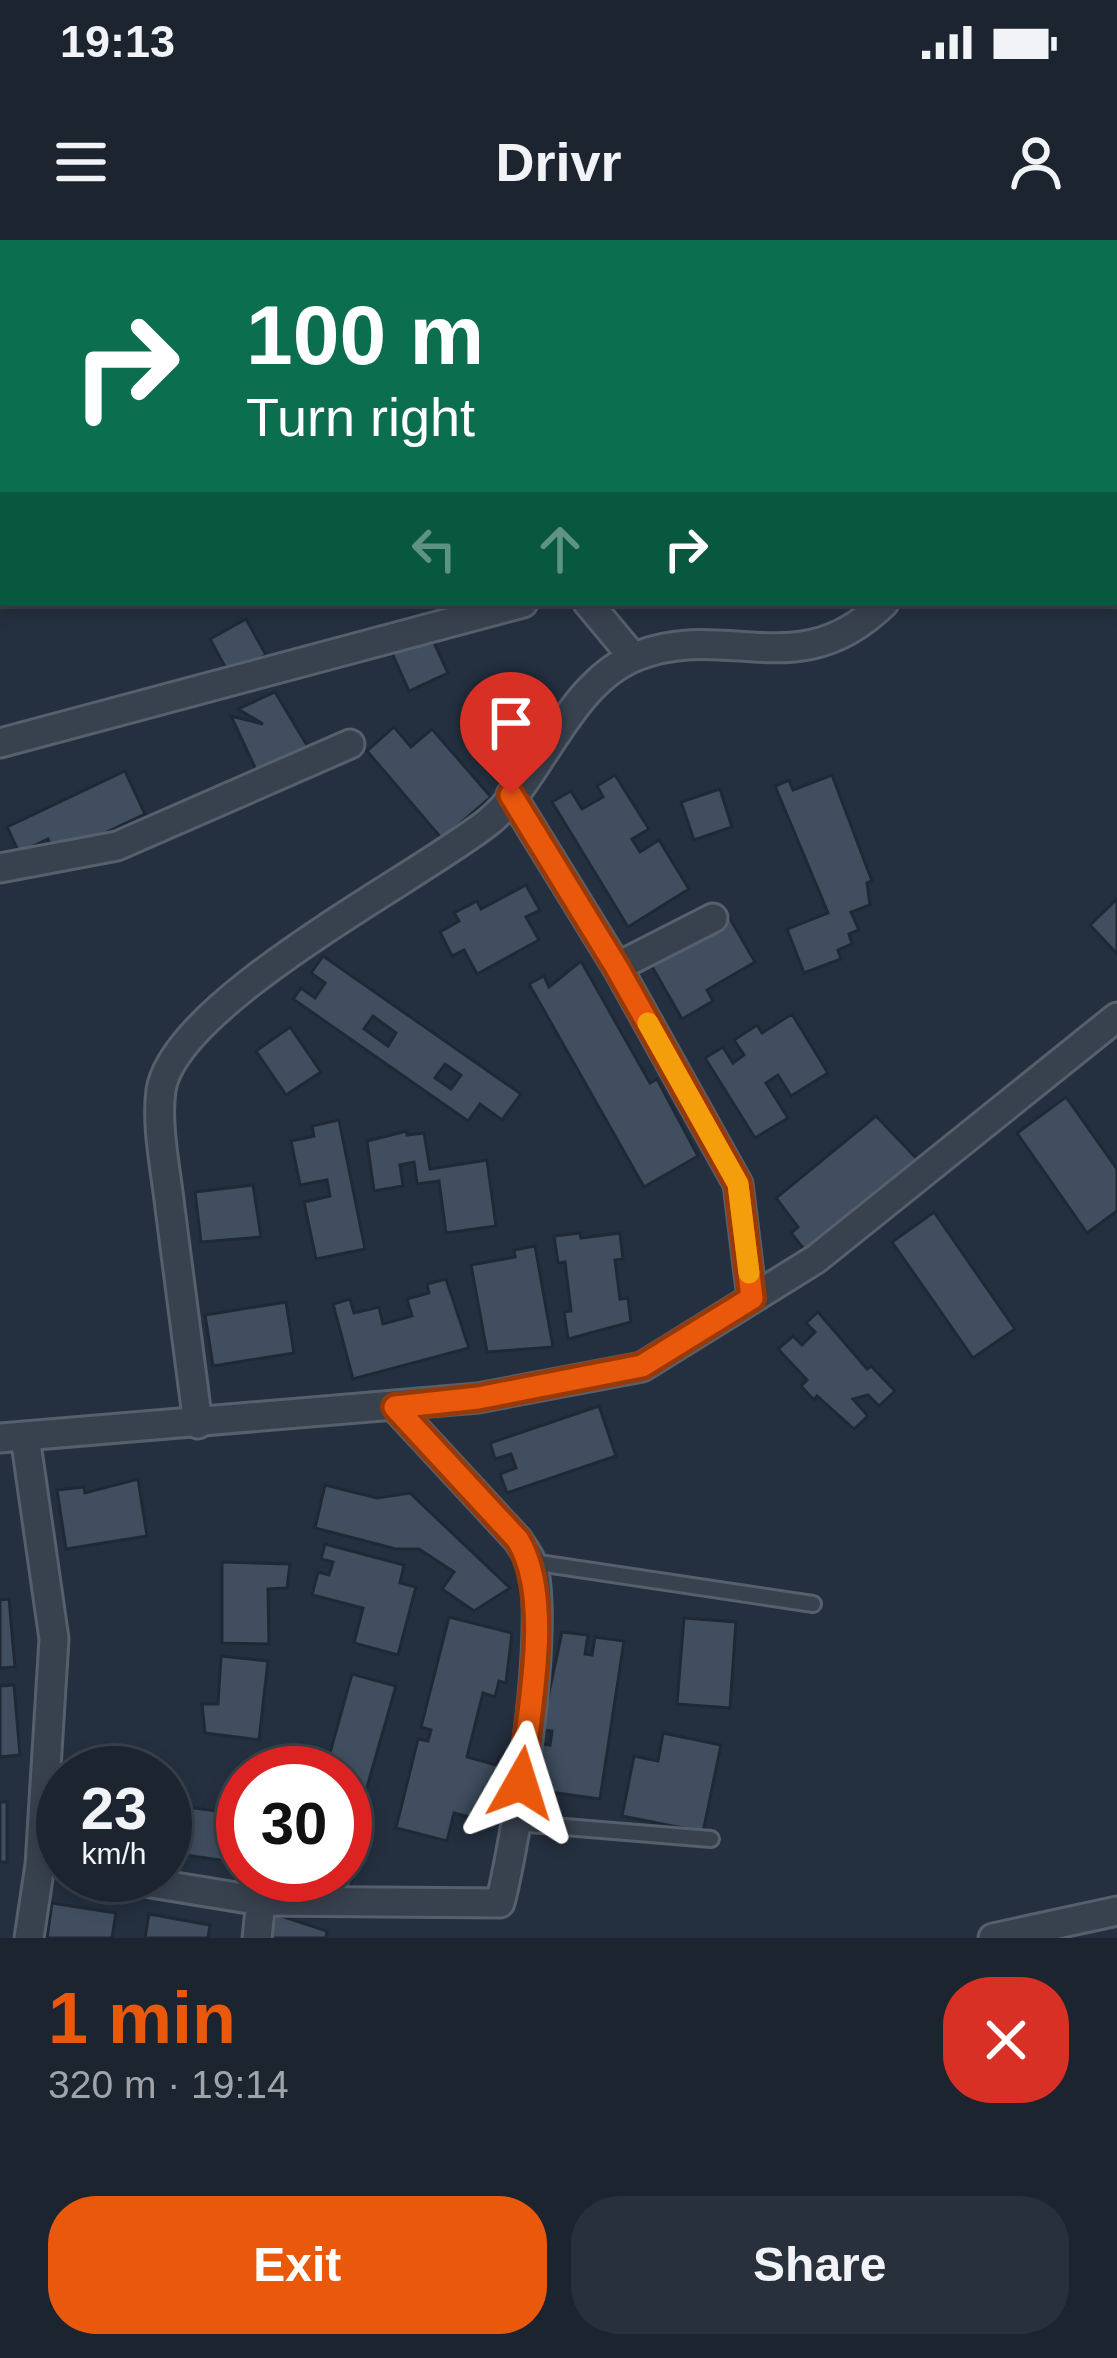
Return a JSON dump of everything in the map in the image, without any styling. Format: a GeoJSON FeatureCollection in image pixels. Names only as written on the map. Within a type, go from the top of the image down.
{"type":"FeatureCollection","features":[{"type":"Feature","properties":{"kind":"street"},"geometry":{"type":"LineString","coordinates":[[0,743],[512,606]]}},
{"type":"Feature","properties":{"kind":"street"},"geometry":{"type":"LineString","coordinates":[[590,606],[633,657]]}},
{"type":"Feature","properties":{"kind":"street"},"geometry":{"type":"LineString","coordinates":[[198,1424],[164,1160],[161,1088],[177,1059],[226,1001],[340,915],[426,868],[493,819],[572,708],[633,657],[690,641],[753,651],[811,645],[858,628],[881,606]]}},
{"type":"Feature","properties":{"kind":"street"},"geometry":{"type":"LineString","coordinates":[[0,868],[118,846],[350,744]]}},
{"type":"Feature","properties":{"kind":"street"},"geometry":{"type":"LineString","coordinates":[[511,795],[617,968],[738,1184],[752,1298]]}},
{"type":"Feature","properties":{"kind":"street"},"geometry":{"type":"LineString","coordinates":[[617,968],[713,918]]}},
{"type":"Feature","properties":{"kind":"street"},"geometry":{"type":"LineString","coordinates":[[53,1746],[54,1639],[13,1437],[478,1398],[642,1366],[816,1258],[1117,1017]]}},
{"type":"Feature","properties":{"kind":"street"},"geometry":{"type":"LineString","coordinates":[[372,1902],[500,1903],[516,1823],[536,1630],[532,1562],[518,1540],[395,1407]]}},
{"type":"Feature","properties":{"kind":"street"},"geometry":{"type":"LineString","coordinates":[[29,1938],[40,1902]]}},
{"type":"Feature","properties":{"kind":"street"},"geometry":{"type":"LineString","coordinates":[[257,1938],[261,1902]]}},
{"type":"Feature","properties":{"kind":"street"},"geometry":{"type":"LineString","coordinates":[[993,1938],[1117,1911]]}},
{"type":"Feature","properties":{"kind":"lane"},"geometry":{"type":"LineString","coordinates":[[532,1562],[814,1604]]}},
{"type":"Feature","properties":{"kind":"lane"},"geometry":{"type":"LineString","coordinates":[[516,1823],[711,1839]]}},
{"type":"Feature","properties":{"kind":"building"},"geometry":{"type":"Polygon","coordinates":[[[246,619],[266,655],[230,676],[210,639],[246,619]]]}},
{"type":"Feature","properties":{"kind":"building"},"geometry":{"type":"Polygon","coordinates":[[[431,636],[448,673],[409,691],[392,653],[431,636]]]}},
{"type":"Feature","properties":{"kind":"building"},"geometry":{"type":"Polygon","coordinates":[[[275,692],[308,747],[257,772],[231,716],[263,724],[238,709],[275,692]]]}},
{"type":"Feature","properties":{"kind":"building"},"geometry":{"type":"Polygon","coordinates":[[[394,727],[411,747],[432,729],[491,797],[442,839],[367,751],[394,727]]]}},
{"type":"Feature","properties":{"kind":"building"},"geometry":{"type":"Polygon","coordinates":[[[125,771],[145,814],[56,856],[48,839],[19,853],[7,827],[125,771]]]}},
{"type":"Feature","properties":{"kind":"building"},"geometry":{"type":"Polygon","coordinates":[[[615,775],[649,829],[632,839],[640,852],[659,840],[689,889],[628,927],[552,802],[571,791],[582,809],[603,797],[597,786],[615,775]]]}},
{"type":"Feature","properties":{"kind":"building"},"geometry":{"type":"Polygon","coordinates":[[[832,775],[872,881],[867,883],[870,905],[851,912],[859,930],[849,934],[852,944],[838,950],[841,959],[804,973],[787,929],[828,913],[775,786],[789,780],[793,790],[832,775]]]}},
{"type":"Feature","properties":{"kind":"building"},"geometry":{"type":"Polygon","coordinates":[[[720,789],[732,827],[694,840],[681,802],[720,789]]]}},
{"type":"Feature","properties":{"kind":"building"},"geometry":{"type":"Polygon","coordinates":[[[526,885],[540,910],[526,917],[539,940],[477,974],[464,950],[452,956],[440,932],[459,921],[454,913],[477,901],[481,909],[526,885]]]}},
{"type":"Feature","properties":{"kind":"building"},"geometry":{"type":"Polygon","coordinates":[[[1117,899],[1117,954],[1090,925],[1117,899]]]}},
{"type":"Feature","properties":{"kind":"building"},"geometry":{"type":"Polygon","coordinates":[[[729,917],[755,962],[707,990],[713,1001],[682,1019],[650,963],[729,917]]]}},
{"type":"Feature","properties":{"kind":"building"},"geometry":{"type":"Polygon","coordinates":[[[323,956],[521,1094],[502,1120],[480,1104],[468,1121],[293,999],[301,988],[315,998],[325,983],[311,973],[323,956]],[[373,1016],[364,1029],[388,1046],[396,1033],[373,1016]],[[445,1064],[435,1078],[451,1089],[461,1075],[445,1064]]]}},
{"type":"Feature","properties":{"kind":"building"},"geometry":{"type":"Polygon","coordinates":[[[581,961],[650,1083],[657,1079],[698,1156],[644,1187],[529,984],[544,976],[549,987],[581,961]]]}},
{"type":"Feature","properties":{"kind":"building"},"geometry":{"type":"Polygon","coordinates":[[[792,1014],[828,1073],[791,1096],[778,1075],[766,1083],[788,1118],[755,1138],[705,1058],[723,1047],[733,1063],[744,1055],[734,1040],[757,1025],[762,1033],[792,1014]]]}},
{"type":"Feature","properties":{"kind":"building"},"geometry":{"type":"Polygon","coordinates":[[[290,1027],[321,1072],[286,1095],[256,1051],[290,1027]]]}},
{"type":"Feature","properties":{"kind":"building"},"geometry":{"type":"Polygon","coordinates":[[[1066,1097],[1117,1169],[1117,1211],[1087,1233],[1017,1133],[1066,1097]]]}},
{"type":"Feature","properties":{"kind":"building"},"geometry":{"type":"Polygon","coordinates":[[[876,1116],[919,1161],[807,1253],[791,1233],[798,1227],[776,1198],[876,1116]]]}},
{"type":"Feature","properties":{"kind":"building"},"geometry":{"type":"Polygon","coordinates":[[[339,1120],[365,1249],[316,1259],[304,1202],[330,1196],[327,1180],[300,1185],[291,1141],[314,1136],[312,1126],[339,1120]]]}},
{"type":"Feature","properties":{"kind":"building"},"geometry":{"type":"Polygon","coordinates":[[[407,1131],[407,1135],[424,1133],[430,1169],[487,1160],[496,1226],[446,1233],[439,1181],[417,1184],[414,1162],[400,1165],[403,1186],[374,1191],[367,1141],[407,1131]]]}},
{"type":"Feature","properties":{"kind":"building"},"geometry":{"type":"Polygon","coordinates":[[[253,1185],[261,1237],[201,1242],[195,1192],[253,1185]]]}},
{"type":"Feature","properties":{"kind":"building"},"geometry":{"type":"Polygon","coordinates":[[[934,1212],[1015,1329],[973,1358],[892,1242],[934,1212]]]}},
{"type":"Feature","properties":{"kind":"building"},"geometry":{"type":"Polygon","coordinates":[[[580,1233],[581,1238],[620,1233],[623,1259],[615,1260],[620,1299],[628,1298],[631,1322],[568,1339],[564,1312],[571,1311],[565,1262],[558,1263],[554,1236],[580,1233]]]}},
{"type":"Feature","properties":{"kind":"building"},"geometry":{"type":"Polygon","coordinates":[[[535,1246],[553,1347],[487,1352],[471,1265],[515,1257],[514,1250],[535,1246]]]}},
{"type":"Feature","properties":{"kind":"building"},"geometry":{"type":"Polygon","coordinates":[[[446,1279],[469,1348],[353,1379],[333,1304],[350,1299],[354,1313],[379,1307],[383,1324],[412,1316],[407,1299],[429,1293],[427,1284],[446,1279]]]}},
{"type":"Feature","properties":{"kind":"building"},"geometry":{"type":"Polygon","coordinates":[[[286,1302],[294,1353],[213,1366],[205,1315],[286,1302]]]}},
{"type":"Feature","properties":{"kind":"building"},"geometry":{"type":"Polygon","coordinates":[[[818,1312],[867,1369],[871,1366],[895,1391],[879,1406],[868,1395],[853,1399],[868,1416],[854,1429],[817,1396],[814,1400],[801,1386],[807,1380],[778,1349],[793,1336],[802,1345],[815,1332],[806,1323],[818,1312]]]}},
{"type":"Feature","properties":{"kind":"building"},"geometry":{"type":"Polygon","coordinates":[[[599,1406],[616,1456],[507,1493],[500,1474],[516,1468],[511,1454],[495,1459],[490,1443],[599,1406]]]}},
{"type":"Feature","properties":{"kind":"building"},"geometry":{"type":"Polygon","coordinates":[[[138,1479],[147,1536],[66,1549],[57,1490],[84,1487],[85,1493],[138,1479]]]}},
{"type":"Feature","properties":{"kind":"building"},"geometry":{"type":"Polygon","coordinates":[[[325,1485],[377,1498],[410,1493],[510,1588],[474,1611],[442,1589],[454,1572],[419,1549],[396,1549],[315,1528],[325,1485]]]}},
{"type":"Feature","properties":{"kind":"building"},"geometry":{"type":"Polygon","coordinates":[[[325,1544],[404,1565],[400,1583],[416,1587],[398,1655],[354,1643],[363,1608],[312,1595],[318,1572],[329,1575],[333,1562],[321,1559],[325,1544]]]}},
{"type":"Feature","properties":{"kind":"building"},"geometry":{"type":"Polygon","coordinates":[[[222,1562],[290,1564],[287,1588],[268,1589],[269,1644],[222,1643],[222,1562]]]}},
{"type":"Feature","properties":{"kind":"building"},"geometry":{"type":"Polygon","coordinates":[[[9,1599],[15,1667],[0,1668],[0,1600],[9,1599]]]}},
{"type":"Feature","properties":{"kind":"building"},"geometry":{"type":"Polygon","coordinates":[[[449,1617],[512,1633],[506,1683],[499,1681],[495,1697],[483,1693],[467,1757],[496,1765],[499,1757],[516,1761],[505,1826],[454,1813],[447,1841],[396,1828],[418,1739],[428,1741],[431,1730],[421,1727],[449,1617]]]}},
{"type":"Feature","properties":{"kind":"building"},"geometry":{"type":"Polygon","coordinates":[[[684,1618],[736,1622],[730,1708],[677,1704],[684,1618]]]}},
{"type":"Feature","properties":{"kind":"building"},"geometry":{"type":"Polygon","coordinates":[[[562,1632],[588,1635],[585,1654],[592,1655],[595,1637],[624,1641],[600,1799],[528,1789],[534,1743],[550,1745],[552,1731],[541,1730],[562,1632]]]}},
{"type":"Feature","properties":{"kind":"building"},"geometry":{"type":"Polygon","coordinates":[[[221,1656],[268,1661],[259,1740],[205,1733],[202,1704],[218,1704],[221,1656]]]}},
{"type":"Feature","properties":{"kind":"building"},"geometry":{"type":"Polygon","coordinates":[[[352,1674],[396,1686],[372,1770],[372,1746],[332,1746],[352,1674]]]}},
{"type":"Feature","properties":{"kind":"building"},"geometry":{"type":"Polygon","coordinates":[[[14,1685],[20,1755],[0,1757],[0,1686],[14,1685]]]}},
{"type":"Feature","properties":{"kind":"building"},"geometry":{"type":"Polygon","coordinates":[[[663,1733],[721,1745],[703,1832],[622,1816],[634,1756],[658,1761],[663,1733]]]}},
{"type":"Feature","properties":{"kind":"building"},"geometry":{"type":"Polygon","coordinates":[[[0,1802],[7,1802],[7,1862],[0,1862],[0,1802]]]}},
{"type":"Feature","properties":{"kind":"building"},"geometry":{"type":"Polygon","coordinates":[[[192,1808],[216,1811],[216,1859],[192,1856],[192,1808]]]}},
{"type":"Feature","properties":{"kind":"building"},"geometry":{"type":"Polygon","coordinates":[[[52,1903],[116,1913],[112,1938],[47,1938],[52,1903]]]}},
{"type":"Feature","properties":{"kind":"building"},"geometry":{"type":"Polygon","coordinates":[[[272,1913],[327,1931],[326,1938],[267,1938],[272,1913]]]}},
{"type":"Feature","properties":{"kind":"building"},"geometry":{"type":"Polygon","coordinates":[[[149,1914],[210,1925],[208,1938],[145,1938],[149,1914]]]}},
{"type":"Feature","properties":{"kind":"slow traffic"},"geometry":{"type":"LineString","coordinates":[[648,1023],[738,1184],[749,1273]]}},
{"type":"Feature","properties":{"kind":"route"},"geometry":{"type":"LineString","coordinates":[[511,795],[617,968],[738,1184],[752,1298],[642,1366],[478,1398],[395,1407],[518,1540],[532,1562],[536,1630],[521,1783]]}}]}
